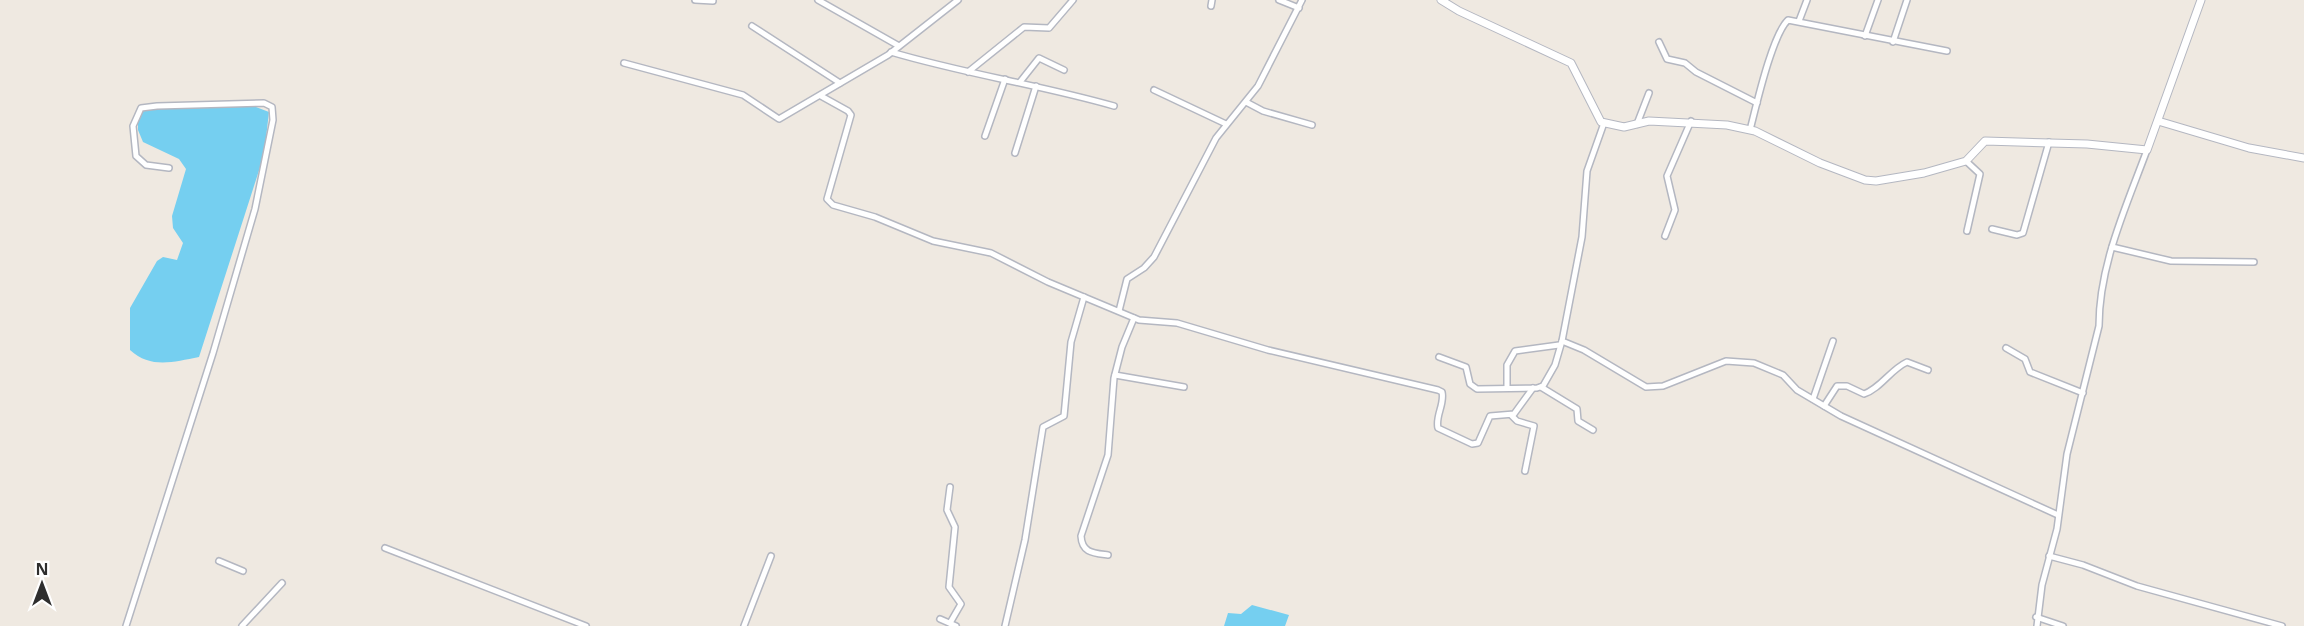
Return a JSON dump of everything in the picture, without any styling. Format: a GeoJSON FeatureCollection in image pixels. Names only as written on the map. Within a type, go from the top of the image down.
{"type":"FeatureCollection","features":[{"type":"Feature","properties":{"kind":"street"},"geometry":{"type":"LineString","coordinates":[[694,0],[713,1]]}},
{"type":"Feature","properties":{"kind":"street"},"geometry":{"type":"LineString","coordinates":[[818,0],[899,45]]}},
{"type":"Feature","properties":{"kind":"street"},"geometry":{"type":"LineString","coordinates":[[624,63],[742,95],[778,119],[821,96],[891,52],[958,0]]}},
{"type":"Feature","properties":{"kind":"street"},"geometry":{"type":"LineString","coordinates":[[968,72],[1024,27],[1049,28],[1073,0]]}},
{"type":"Feature","properties":{"kind":"street"},"geometry":{"type":"LineString","coordinates":[[1279,0],[1299,8]]}},
{"type":"Feature","properties":{"kind":"street"},"geometry":{"type":"LineString","coordinates":[[1121,306],[1127,279],[1144,268],[1154,257],[1216,138],[1226,124],[1250,104],[1302,0]]}},
{"type":"Feature","properties":{"kind":"street"},"geometry":{"type":"LineString","coordinates":[[1441,0],[1459,11],[1572,63],[1597,117],[1604,123],[1624,127],[1637,124],[1691,121],[1750,130],[1865,180],[1882,181],[1915,175],[1966,161],[1985,141],[2049,142],[2146,150]]}},
{"type":"Feature","properties":{"kind":"street"},"geometry":{"type":"LineString","coordinates":[[1799,21],[1807,0]]}},
{"type":"Feature","properties":{"kind":"street"},"geometry":{"type":"LineString","coordinates":[[1865,36],[1878,0]]}},
{"type":"Feature","properties":{"kind":"street"},"geometry":{"type":"LineString","coordinates":[[1893,42],[1907,0]]}},
{"type":"Feature","properties":{"kind":"street"},"geometry":{"type":"LineString","coordinates":[[2037,626],[2036,617],[2058,515],[2067,454],[2099,326],[2099,305],[2112,247],[2201,0]]}},
{"type":"Feature","properties":{"kind":"street"},"geometry":{"type":"LineString","coordinates":[[1750,130],[1782,27],[1788,20],[1947,51]]}},
{"type":"Feature","properties":{"kind":"street"},"geometry":{"type":"LineString","coordinates":[[752,26],[840,83]]}},
{"type":"Feature","properties":{"kind":"street"},"geometry":{"type":"LineString","coordinates":[[1659,42],[1667,59],[1685,63],[1696,72],[1757,103]]}},
{"type":"Feature","properties":{"kind":"street"},"geometry":{"type":"LineString","coordinates":[[891,52],[1114,106]]}},
{"type":"Feature","properties":{"kind":"street"},"geometry":{"type":"LineString","coordinates":[[1020,82],[1039,58],[1064,70]]}},
{"type":"Feature","properties":{"kind":"street"},"geometry":{"type":"LineString","coordinates":[[985,136],[1005,79]]}},
{"type":"Feature","properties":{"kind":"street"},"geometry":{"type":"LineString","coordinates":[[1016,153],[1036,86]]}},
{"type":"Feature","properties":{"kind":"street"},"geometry":{"type":"LineString","coordinates":[[1154,90],[1226,124]]}},
{"type":"Feature","properties":{"kind":"street"},"geometry":{"type":"LineString","coordinates":[[1637,124],[1649,93]]}},
{"type":"Feature","properties":{"kind":"street"},"geometry":{"type":"LineString","coordinates":[[821,96],[851,115],[828,196],[833,205],[876,217],[933,242],[991,252],[1021,270],[1084,297],[1121,306],[1134,318],[1177,323],[1268,350],[1438,390],[1442,392],[1443,399],[1437,423],[1438,428],[1472,444],[1478,443],[1490,416],[1511,416],[1517,421],[1534,426],[1525,471]]}},
{"type":"Feature","properties":{"kind":"street"},"geometry":{"type":"LineString","coordinates":[[126,626],[157,537],[255,209],[273,120],[272,107],[264,103],[141,108],[133,126],[138,161],[146,165],[169,168]]}},
{"type":"Feature","properties":{"kind":"street"},"geometry":{"type":"LineString","coordinates":[[1250,104],[1312,125]]}},
{"type":"Feature","properties":{"kind":"street"},"geometry":{"type":"LineString","coordinates":[[1665,236],[1675,210],[1667,176],[1691,121]]}},
{"type":"Feature","properties":{"kind":"street"},"geometry":{"type":"LineString","coordinates":[[2158,121],[2249,148],[2304,158]]}},
{"type":"Feature","properties":{"kind":"street"},"geometry":{"type":"LineString","coordinates":[[1541,387],[1555,365],[1582,237],[1587,171],[1604,123]]}},
{"type":"Feature","properties":{"kind":"street"},"geometry":{"type":"LineString","coordinates":[[1992,229],[2017,235],[2023,233],[2049,142]]}},
{"type":"Feature","properties":{"kind":"street"},"geometry":{"type":"LineString","coordinates":[[1966,161],[1980,174],[1967,231]]}},
{"type":"Feature","properties":{"kind":"street"},"geometry":{"type":"LineString","coordinates":[[2112,247],[2171,261],[2254,262]]}},
{"type":"Feature","properties":{"kind":"street"},"geometry":{"type":"LineString","coordinates":[[1005,626],[1025,540],[1043,427],[1064,416],[1071,342],[1084,297]]}},
{"type":"Feature","properties":{"kind":"street"},"geometry":{"type":"LineString","coordinates":[[1108,555],[1085,550],[1081,536],[1108,455],[1115,375],[1122,347],[1134,318]]}},
{"type":"Feature","properties":{"kind":"street"},"geometry":{"type":"LineString","coordinates":[[1813,399],[1833,341]]}},
{"type":"Feature","properties":{"kind":"street"},"geometry":{"type":"LineString","coordinates":[[1507,388],[1507,366],[1515,351],[1560,343],[1592,354],[1646,387],[1663,386],[1719,363],[1738,360],[1783,375],[1797,390],[1854,422],[2058,515]]}},
{"type":"Feature","properties":{"kind":"street"},"geometry":{"type":"LineString","coordinates":[[2006,348],[2025,359],[2030,372],[2083,393]]}},
{"type":"Feature","properties":{"kind":"street"},"geometry":{"type":"LineString","coordinates":[[1439,357],[1466,367],[1472,387],[1541,387],[1577,409],[1578,421],[1593,430]]}},
{"type":"Feature","properties":{"kind":"street"},"geometry":{"type":"LineString","coordinates":[[1824,406],[1837,386],[1847,386],[1864,394],[1877,387],[1896,368],[1907,362],[1928,370]]}},
{"type":"Feature","properties":{"kind":"street"},"geometry":{"type":"LineString","coordinates":[[1115,375],[1184,387]]}},
{"type":"Feature","properties":{"kind":"street"},"geometry":{"type":"LineString","coordinates":[[1511,416],[1533,388]]}},
{"type":"Feature","properties":{"kind":"street"},"geometry":{"type":"LineString","coordinates":[[940,619],[953,625],[961,604],[949,587],[955,527],[947,510],[950,487]]}},
{"type":"Feature","properties":{"kind":"street"},"geometry":{"type":"LineString","coordinates":[[385,548],[586,626]]}},
{"type":"Feature","properties":{"kind":"street"},"geometry":{"type":"LineString","coordinates":[[744,626],[771,556]]}},
{"type":"Feature","properties":{"kind":"street"},"geometry":{"type":"LineString","coordinates":[[2049,556],[2083,565],[2137,586],[2282,626]]}},
{"type":"Feature","properties":{"kind":"street"},"geometry":{"type":"LineString","coordinates":[[219,561],[243,571]]}},
{"type":"Feature","properties":{"kind":"street"},"geometry":{"type":"LineString","coordinates":[[242,626],[282,583]]}},
{"type":"Feature","properties":{"kind":"street"},"geometry":{"type":"LineString","coordinates":[[2036,617],[2063,626]]}},
{"type":"Feature","properties":{"kind":"water"},"geometry":{"type":"Polygon","coordinates":[[[251,105],[269,112],[264,155],[199,357],[163,362],[146,360],[130,350],[130,308],[157,261],[163,257],[177,260],[183,243],[173,228],[172,216],[186,169],[179,159],[143,142],[138,130],[138,108],[251,105]]]}},
{"type":"Feature","properties":{"kind":"water"},"geometry":{"type":"Polygon","coordinates":[[[1252,605],[1289,615],[1285,626],[1224,626],[1228,613],[1241,614],[1252,605]]]}}]}
